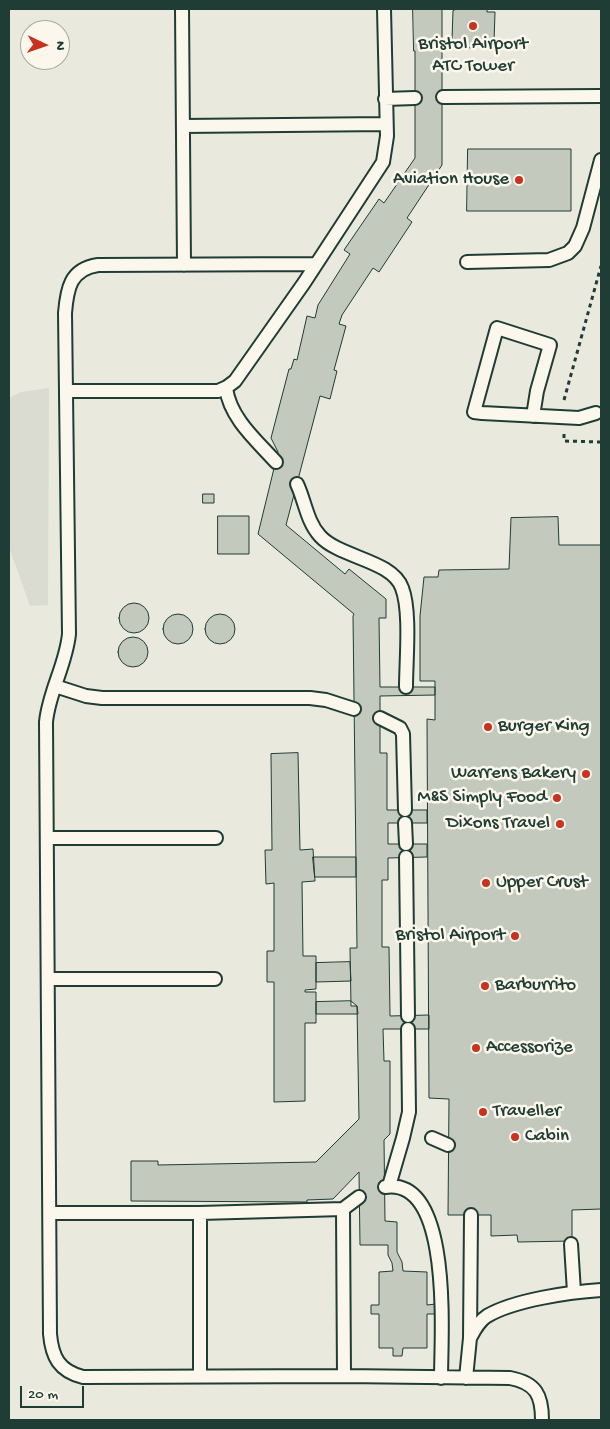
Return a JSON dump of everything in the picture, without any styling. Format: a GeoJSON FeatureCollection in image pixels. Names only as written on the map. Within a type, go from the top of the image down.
{"type":"FeatureCollection","features":[{"type":"Feature","properties":{"kind":"lane"},"geometry":{"type":"LineString","coordinates":[[182,9],[184,265]]}},
{"type":"Feature","properties":{"kind":"lane"},"geometry":{"type":"LineString","coordinates":[[66,391],[218,391],[235,381],[316,264],[383,162],[386,146],[384,9]]}},
{"type":"Feature","properties":{"kind":"lane"},"geometry":{"type":"LineString","coordinates":[[443,97],[601,96]]}},
{"type":"Feature","properties":{"kind":"lane"},"geometry":{"type":"LineString","coordinates":[[385,99],[415,98]]}},
{"type":"Feature","properties":{"kind":"lane"},"geometry":{"type":"LineString","coordinates":[[183,126],[386,124]]}},
{"type":"Feature","properties":{"kind":"lane"},"geometry":{"type":"LineString","coordinates":[[467,262],[549,260],[568,253],[576,246],[583,228],[601,160]]}},
{"type":"Feature","properties":{"kind":"lane"},"geometry":{"type":"LineString","coordinates":[[316,264],[98,265],[91,266],[76,274],[69,287],[66,305],[69,634],[67,650],[48,707],[46,722],[51,1348],[54,1358],[62,1366],[73,1375],[83,1377],[344,1376],[510,1378],[523,1380],[534,1388],[538,1394],[542,1409],[542,1420]]}},
{"type":"Feature","properties":{"kind":"lane"},"geometry":{"type":"LineString","coordinates":[[533,416],[537,391],[550,345],[497,328],[474,412],[533,416],[579,418],[596,413]]}},
{"type":"Feature","properties":{"kind":"lane"},"geometry":{"type":"LineString","coordinates":[[226,388],[227,400],[237,419],[276,462]]}},
{"type":"Feature","properties":{"kind":"lane"},"geometry":{"type":"LineString","coordinates":[[297,484],[309,518],[320,536],[344,551],[390,573],[402,586],[406,601],[406,687]]}},
{"type":"Feature","properties":{"kind":"lane"},"geometry":{"type":"LineString","coordinates":[[55,686],[86,696],[102,698],[310,698],[326,700],[354,709]]}},
{"type":"Feature","properties":{"kind":"lane"},"geometry":{"type":"LineString","coordinates":[[380,718],[400,728],[403,734],[405,810]]}},
{"type":"Feature","properties":{"kind":"lane"},"geometry":{"type":"LineString","coordinates":[[405,823],[406,844]]}},
{"type":"Feature","properties":{"kind":"lane"},"geometry":{"type":"LineString","coordinates":[[47,838],[216,838]]}},
{"type":"Feature","properties":{"kind":"lane"},"geometry":{"type":"LineString","coordinates":[[406,857],[408,1016]]}},
{"type":"Feature","properties":{"kind":"lane"},"geometry":{"type":"LineString","coordinates":[[48,979],[215,979]]}},
{"type":"Feature","properties":{"kind":"lane"},"geometry":{"type":"LineString","coordinates":[[408,1029],[409,1112],[403,1138],[387,1186],[400,1187],[407,1190],[419,1200],[435,1236],[441,1290],[441,1378]]}},
{"type":"Feature","properties":{"kind":"lane"},"geometry":{"type":"LineString","coordinates":[[432,1138],[448,1145]]}},
{"type":"Feature","properties":{"kind":"lane"},"geometry":{"type":"LineString","coordinates":[[50,1213],[200,1213],[343,1209],[359,1197]]}},
{"type":"Feature","properties":{"kind":"lane"},"geometry":{"type":"LineString","coordinates":[[343,1209],[344,1376]]}},
{"type":"Feature","properties":{"kind":"lane"},"geometry":{"type":"LineString","coordinates":[[200,1213],[200,1376]]}},
{"type":"Feature","properties":{"kind":"lane"},"geometry":{"type":"LineString","coordinates":[[466,1378],[470,1338],[471,1215]]}},
{"type":"Feature","properties":{"kind":"lane"},"geometry":{"type":"LineString","coordinates":[[571,1244],[574,1292]]}},
{"type":"Feature","properties":{"kind":"lane"},"geometry":{"type":"LineString","coordinates":[[470,1338],[477,1325],[486,1316],[504,1308],[574,1292],[601,1290]]}},
{"type":"Feature","properties":{"kind":"path"},"geometry":{"type":"LineString","coordinates":[[601,266],[564,402],[563,417],[564,441],[601,442]]}},
{"type":"Feature","properties":{"kind":"shaded area","name":"Bristol Airport"},"geometry":{"type":"Polygon","coordinates":[[[9,9],[601,9],[601,1420],[9,1420],[9,9]]]}},
{"type":"Feature","properties":{"kind":"shaded area"},"geometry":{"type":"Polygon","coordinates":[[[49,388],[48,605],[30,606],[9,547],[9,398],[21,392],[49,388]]]}},
{"type":"Feature","properties":{"kind":"building"},"geometry":{"type":"Polygon","coordinates":[[[413,9],[442,9],[442,165],[407,218],[412,222],[379,272],[373,268],[342,315],[339,324],[346,326],[334,370],[337,371],[330,399],[320,396],[286,525],[345,574],[349,569],[386,599],[386,618],[379,618],[380,687],[435,687],[435,695],[380,696],[380,753],[387,753],[387,810],[427,810],[427,823],[388,823],[388,844],[427,844],[427,857],[388,858],[388,880],[382,880],[382,947],[389,947],[390,1016],[429,1015],[429,1029],[383,1029],[384,1061],[390,1061],[390,1134],[384,1140],[385,1221],[397,1222],[397,1252],[402,1262],[403,1271],[427,1272],[427,1305],[436,1304],[435,1314],[427,1314],[427,1348],[403,1348],[402,1356],[393,1356],[393,1348],[379,1348],[379,1314],[371,1314],[371,1305],[379,1305],[379,1272],[393,1271],[392,1263],[388,1255],[388,1245],[360,1245],[359,1172],[333,1199],[307,1200],[307,1202],[131,1201],[131,1161],[158,1161],[158,1165],[316,1162],[359,1119],[357,1006],[351,1006],[350,948],[357,948],[354,614],[258,534],[278,452],[271,438],[289,369],[291,369],[294,359],[297,360],[307,316],[315,318],[318,305],[350,254],[344,250],[379,199],[384,203],[415,158],[413,9]]]}},
{"type":"Feature","properties":{"kind":"building","name":"Bristol Airport ATC Tower"},"geometry":{"type":"Polygon","coordinates":[[[457,9],[487,9],[487,12],[495,12],[494,42],[486,42],[487,44],[470,48],[452,40],[453,11],[457,9]]]}},
{"type":"Feature","properties":{"kind":"building","name":"Aviation House"},"geometry":{"type":"Polygon","coordinates":[[[468,149],[571,149],[571,211],[467,211],[468,149]]]}},
{"type":"Feature","properties":{"kind":"building"},"geometry":{"type":"Polygon","coordinates":[[[203,494],[214,494],[214,503],[203,503],[203,494]]]}},
{"type":"Feature","properties":{"kind":"building"},"geometry":{"type":"Polygon","coordinates":[[[218,516],[249,516],[249,554],[218,554],[218,516]]]}},
{"type":"Feature","properties":{"kind":"building","name":"Bristol Airport"},"geometry":{"type":"Polygon","coordinates":[[[558,517],[559,545],[601,545],[601,1209],[572,1210],[572,1241],[518,1242],[517,1235],[491,1236],[491,1215],[448,1215],[449,1099],[429,1098],[427,719],[435,720],[435,681],[420,681],[420,616],[424,577],[438,577],[439,570],[509,569],[511,518],[558,517]]]}},
{"type":"Feature","properties":{"kind":"building"},"geometry":{"type":"Polygon","coordinates":[[[134,603],[140,604],[148,612],[148,624],[140,632],[134,633],[128,632],[120,624],[119,618],[120,612],[128,604],[134,603]]]}},
{"type":"Feature","properties":{"kind":"building"},"geometry":{"type":"Polygon","coordinates":[[[178,614],[184,615],[192,623],[192,635],[184,643],[178,644],[172,643],[164,635],[163,629],[164,623],[172,615],[178,614]]]}},
{"type":"Feature","properties":{"kind":"building"},"geometry":{"type":"Polygon","coordinates":[[[220,614],[226,615],[234,623],[234,635],[226,643],[220,644],[214,643],[206,635],[205,629],[206,623],[214,615],[220,614]]]}},
{"type":"Feature","properties":{"kind":"building"},"geometry":{"type":"Polygon","coordinates":[[[133,637],[139,638],[147,646],[147,658],[139,666],[133,667],[127,666],[119,658],[118,652],[119,646],[127,638],[133,637]]]}},
{"type":"Feature","properties":{"kind":"building"},"geometry":{"type":"Polygon","coordinates":[[[298,753],[300,850],[313,849],[315,881],[302,882],[303,956],[316,956],[316,989],[305,990],[305,992],[316,992],[316,1023],[305,1023],[305,1101],[274,1102],[274,982],[267,982],[267,951],[274,951],[274,883],[266,884],[265,850],[272,850],[271,754],[298,753]]]}},
{"type":"Feature","properties":{"kind":"building"},"geometry":{"type":"Polygon","coordinates":[[[313,857],[356,857],[356,877],[315,877],[313,857]]]}},
{"type":"Feature","properties":{"kind":"building"},"geometry":{"type":"Polygon","coordinates":[[[350,962],[351,981],[316,982],[316,963],[350,962]]]}},
{"type":"Feature","properties":{"kind":"building"},"geometry":{"type":"Polygon","coordinates":[[[351,1001],[357,1006],[358,1014],[316,1014],[316,1002],[351,1001]]]}},
{"type":"Feature","properties":{"kind":"place","name":"Bristol Airport ATC Tower"},"geometry":{"type":"Point","coordinates":[473,26]}},
{"type":"Feature","properties":{"kind":"place","name":"Aviation House"},"geometry":{"type":"Point","coordinates":[519,180]}},
{"type":"Feature","properties":{"kind":"place","name":"Burger King"},"geometry":{"type":"Point","coordinates":[488,727]}},
{"type":"Feature","properties":{"kind":"place","name":"Warrens Bakery"},"geometry":{"type":"Point","coordinates":[586,774]}},
{"type":"Feature","properties":{"kind":"place","name":"M&S Simply Food"},"geometry":{"type":"Point","coordinates":[557,798]}},
{"type":"Feature","properties":{"kind":"place","name":"Dixons Travel"},"geometry":{"type":"Point","coordinates":[560,824]}},
{"type":"Feature","properties":{"kind":"place","name":"Upper Crust"},"geometry":{"type":"Point","coordinates":[486,883]}},
{"type":"Feature","properties":{"kind":"place","name":"Bristol Airport"},"geometry":{"type":"Point","coordinates":[515,936]}},
{"type":"Feature","properties":{"kind":"place","name":"Barburrito"},"geometry":{"type":"Point","coordinates":[485,986]}},
{"type":"Feature","properties":{"kind":"place","name":"Accessorize"},"geometry":{"type":"Point","coordinates":[476,1048]}},
{"type":"Feature","properties":{"kind":"place","name":"Traveller"},"geometry":{"type":"Point","coordinates":[483,1112]}},
{"type":"Feature","properties":{"kind":"place","name":"Cabin"},"geometry":{"type":"Point","coordinates":[515,1137]}}]}
